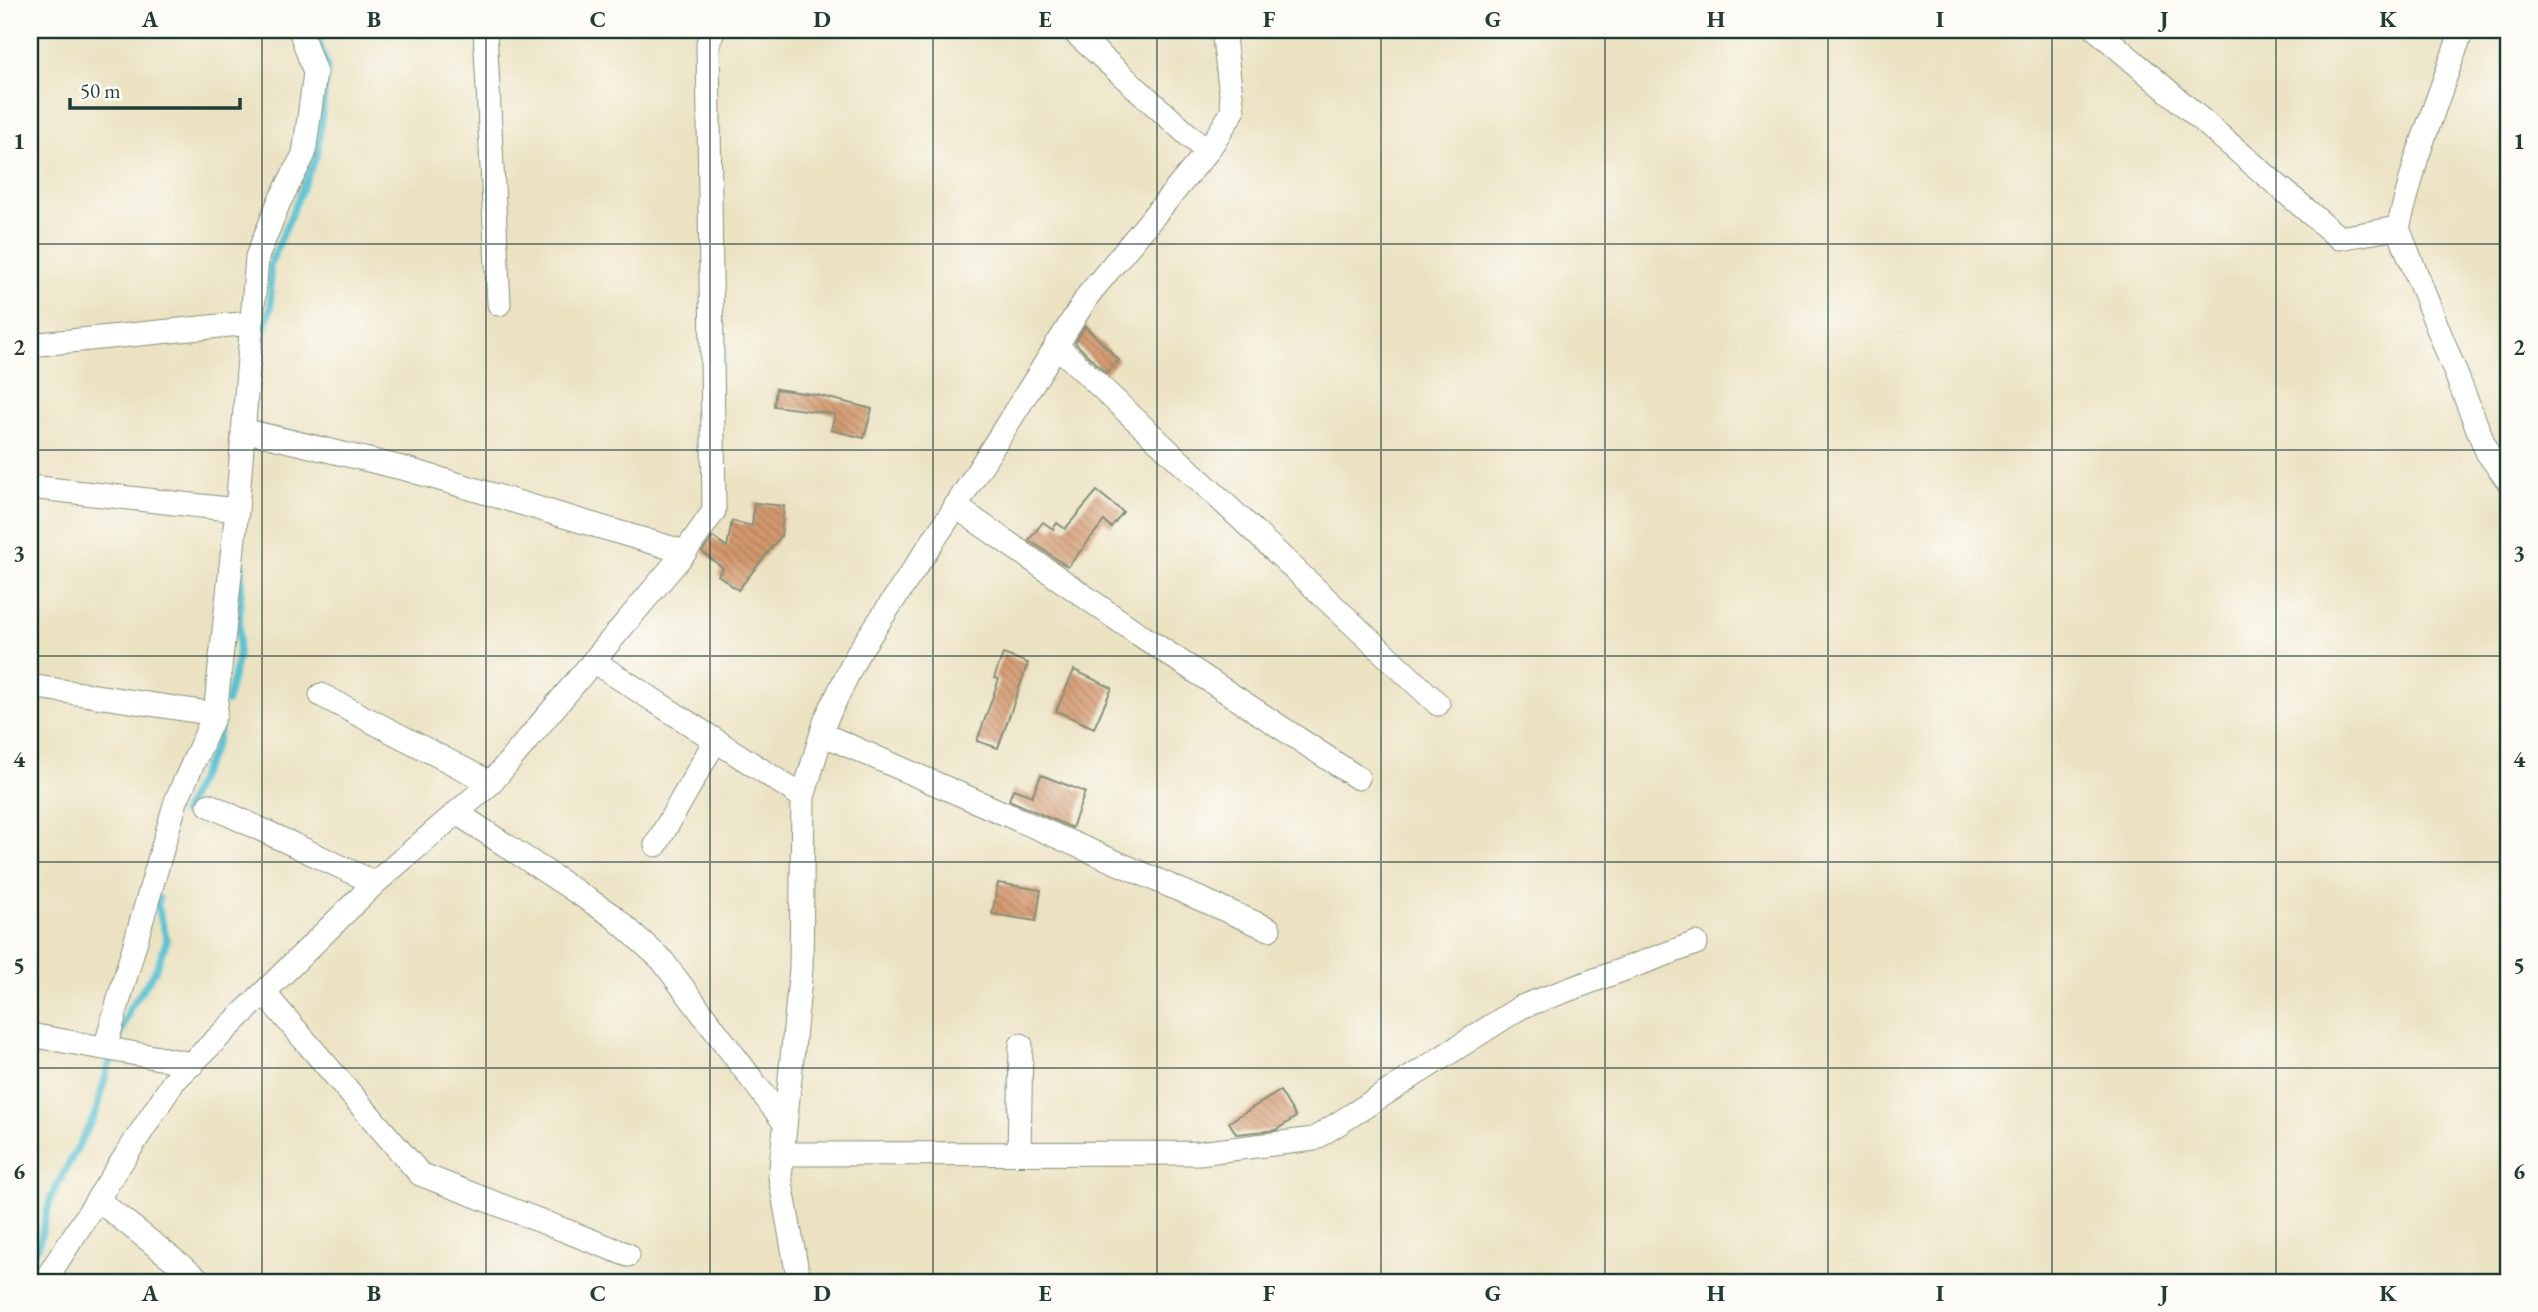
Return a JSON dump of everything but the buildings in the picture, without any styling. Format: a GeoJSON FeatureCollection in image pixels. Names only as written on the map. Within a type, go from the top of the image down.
{"type":"FeatureCollection","features":[{"type":"Feature","properties":{"kind":"street"},"geometry":{"type":"LineString","coordinates":[[105,1048],[176,801],[215,714],[236,510],[252,432],[250,323],[257,257],[279,202],[304,154],[315,73],[300,30]]}},
{"type":"Feature","properties":{"kind":"street"},"geometry":{"type":"LineString","coordinates":[[485,30],[499,304]]}},
{"type":"Feature","properties":{"kind":"street"},"geometry":{"type":"LineString","coordinates":[[44,1282],[174,1082],[375,883],[491,783],[685,552],[714,511],[708,43],[714,30]]}},
{"type":"Feature","properties":{"kind":"street"},"geometry":{"type":"LineString","coordinates":[[1073,30],[1207,152]]}},
{"type":"Feature","properties":{"kind":"street"},"geometry":{"type":"LineString","coordinates":[[799,1282],[780,1177],[801,969],[803,797],[822,734],[858,653],[956,506],[1089,294],[1207,152],[1233,111],[1223,30]]}},
{"type":"Feature","properties":{"kind":"street"},"geometry":{"type":"LineString","coordinates":[[2097,30],[2339,238],[2398,228]]}},
{"type":"Feature","properties":{"kind":"street"},"geometry":{"type":"LineString","coordinates":[[2462,30],[2417,157],[2398,228],[2487,452],[2508,481]]}},
{"type":"Feature","properties":{"kind":"street"},"geometry":{"type":"LineString","coordinates":[[30,345],[250,323]]}},
{"type":"Feature","properties":{"kind":"street"},"geometry":{"type":"LineString","coordinates":[[1056,345],[1438,704]]}},
{"type":"Feature","properties":{"kind":"street"},"geometry":{"type":"LineString","coordinates":[[252,432],[406,468],[685,552]]}},
{"type":"Feature","properties":{"kind":"street"},"geometry":{"type":"LineString","coordinates":[[30,487],[236,510]]}},
{"type":"Feature","properties":{"kind":"street"},"geometry":{"type":"LineString","coordinates":[[956,506],[1137,633],[1358,778]]}},
{"type":"Feature","properties":{"kind":"street"},"geometry":{"type":"LineString","coordinates":[[593,661],[803,797]]}},
{"type":"Feature","properties":{"kind":"street"},"geometry":{"type":"LineString","coordinates":[[30,686],[215,714]]}},
{"type":"Feature","properties":{"kind":"street"},"geometry":{"type":"LineString","coordinates":[[321,695],[491,783]]}},
{"type":"Feature","properties":{"kind":"street"},"geometry":{"type":"LineString","coordinates":[[822,734],[1269,929]]}},
{"type":"Feature","properties":{"kind":"street"},"geometry":{"type":"LineString","coordinates":[[656,845],[715,741]]}},
{"type":"Feature","properties":{"kind":"street"},"geometry":{"type":"LineString","coordinates":[[209,805],[375,883]]}},
{"type":"Feature","properties":{"kind":"street"},"geometry":{"type":"LineString","coordinates":[[457,813],[612,916],[662,960],[784,1122]]}},
{"type":"Feature","properties":{"kind":"street"},"geometry":{"type":"LineString","coordinates":[[782,1154],[1199,1153],[1314,1139],[1521,1007],[1696,943]]}},
{"type":"Feature","properties":{"kind":"street"},"geometry":{"type":"LineString","coordinates":[[264,993],[420,1174],[628,1255]]}},
{"type":"Feature","properties":{"kind":"street"},"geometry":{"type":"LineString","coordinates":[[30,1035],[193,1064]]}},
{"type":"Feature","properties":{"kind":"street"},"geometry":{"type":"LineString","coordinates":[[1018,1153],[1021,1045]]}},
{"type":"Feature","properties":{"kind":"street"},"geometry":{"type":"LineString","coordinates":[[99,1201],[202,1282]]}},
{"type":"Feature","properties":{"kind":"waterway"},"geometry":{"type":"LineString","coordinates":[[260,341],[271,307],[270,265],[317,154],[327,69],[316,30]]}},
{"type":"Feature","properties":{"kind":"waterway"},"geometry":{"type":"LineString","coordinates":[[227,702],[238,658],[242,565]]}},
{"type":"Feature","properties":{"kind":"waterway"},"geometry":{"type":"LineString","coordinates":[[183,813],[217,742],[221,724]]}},
{"type":"Feature","properties":{"kind":"waterway"},"geometry":{"type":"LineString","coordinates":[[30,1257],[38,1247],[51,1197],[95,1115],[107,1071],[130,1008],[155,971],[167,940],[157,904],[159,898]]}}]}
